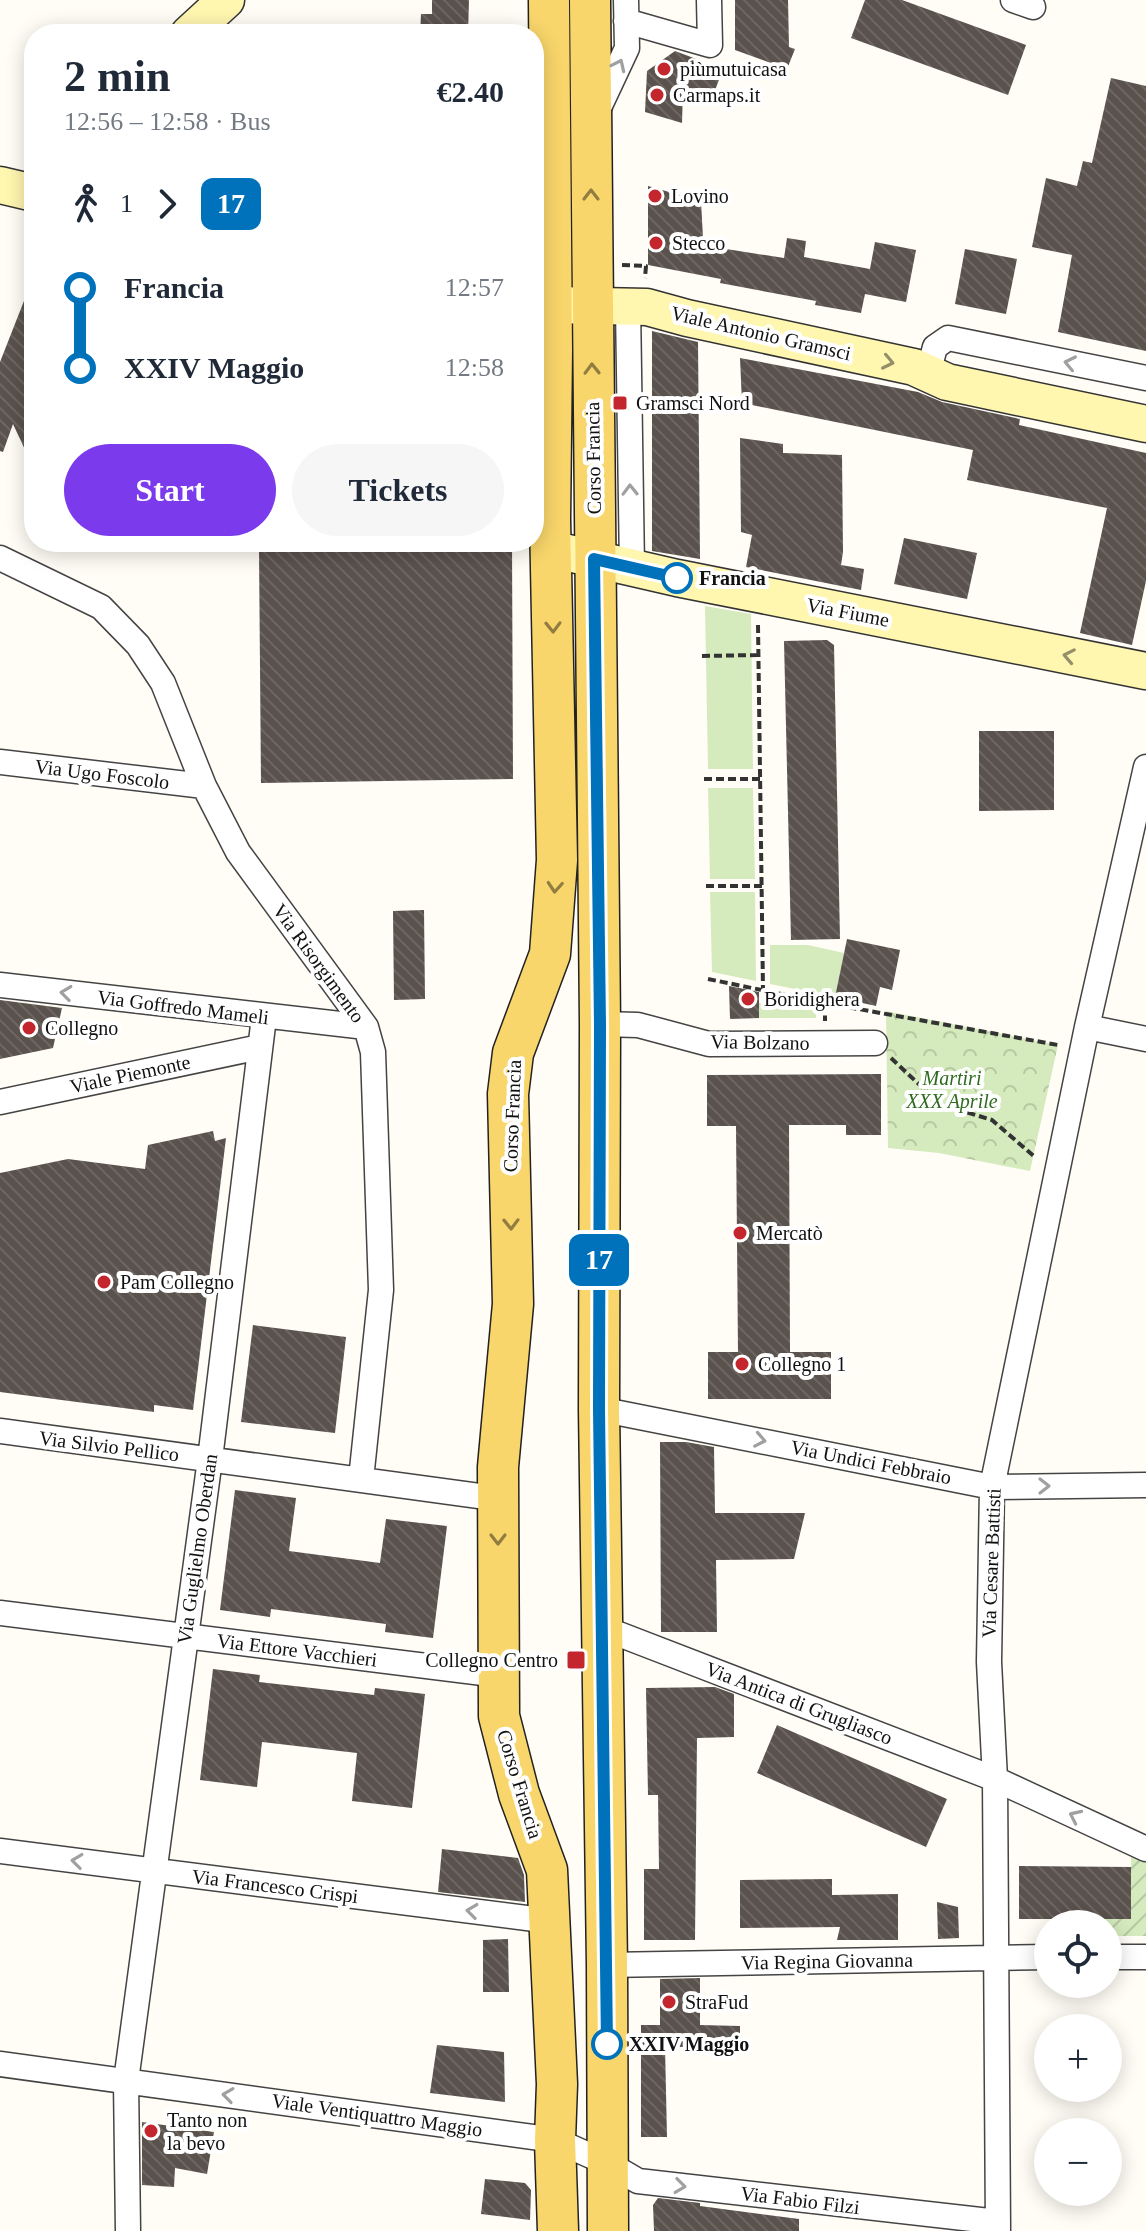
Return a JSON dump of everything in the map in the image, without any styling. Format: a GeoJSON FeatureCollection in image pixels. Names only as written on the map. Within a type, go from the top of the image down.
{"type":"FeatureCollection","features":[{"type":"Feature","properties":{"kind":"main road","name":"Corso Francia"},"geometry":{"type":"LineString","coordinates":[[544,252],[549,0]]}},
{"type":"Feature","properties":{"kind":"main road","name":"Corso Francia"},"geometry":{"type":"LineString","coordinates":[[590,0],[592,125],[610,305],[613,563],[600,1024],[599,1409],[608,2231]]}},
{"type":"Feature","properties":{"kind":"main road","name":"Corso Francia"},"geometry":{"type":"LineString","coordinates":[[544,334],[557,860],[550,954],[513,1053],[508,1094],[513,1304],[498,1467],[499,1716],[519,1794],[547,1870],[557,2084],[558,2231]]}},
{"type":"Feature","properties":{"kind":"street"},"geometry":{"type":"LineString","coordinates":[[200,24],[226,0]]}},
{"type":"Feature","properties":{"kind":"street","name":"Corso Francia"},"geometry":{"type":"LineString","coordinates":[[592,125],[627,48],[626,10],[710,45],[709,0]]}},
{"type":"Feature","properties":{"kind":"street","name":"Viale Antonio Gramsci"},"geometry":{"type":"LineString","coordinates":[[544,303],[647,307],[914,367],[947,382],[1146,424]]}},
{"type":"Feature","properties":{"kind":"street"},"geometry":{"type":"LineString","coordinates":[[928,374],[935,347],[948,338],[1146,378]]}},
{"type":"Feature","properties":{"kind":"street","name":"Via Fiume"},"geometry":{"type":"LineString","coordinates":[[551,549],[1146,671]]}},
{"type":"Feature","properties":{"kind":"street","name":"Via Risorgimento"},"geometry":{"type":"LineString","coordinates":[[0,558],[101,607],[138,645],[163,683],[204,786],[238,852],[366,1027],[373,1052],[381,1290],[361,1479]]}},
{"type":"Feature","properties":{"kind":"street","name":"Via Ugo Foscolo"},"geometry":{"type":"LineString","coordinates":[[0,762],[204,786]]}},
{"type":"Feature","properties":{"kind":"street","name":"Via Cesare Battisti"},"geometry":{"type":"LineString","coordinates":[[998,2227],[995,1779],[989,1662],[992,1487],[1087,1027],[1146,767]]}},
{"type":"Feature","properties":{"kind":"street","name":"Via Goffredo Mameli"},"geometry":{"type":"LineString","coordinates":[[0,985],[366,1027]]}},
{"type":"Feature","properties":{"kind":"street","name":"Via Guglielmo Oberdan"},"geometry":{"type":"LineString","coordinates":[[128,2231],[126,2081],[210,1459],[264,1017]]}},
{"type":"Feature","properties":{"kind":"street","name":"Via Bolzano"},"geometry":{"type":"LineString","coordinates":[[600,1024],[638,1025],[709,1044],[875,1043]]}},
{"type":"Feature","properties":{"kind":"street"},"geometry":{"type":"LineString","coordinates":[[1087,1027],[1146,1039]]}},
{"type":"Feature","properties":{"kind":"street","name":"Viale Piemonte"},"geometry":{"type":"LineString","coordinates":[[0,1102],[260,1047]]}},
{"type":"Feature","properties":{"kind":"street","name":"Via Undici Febbraio"},"geometry":{"type":"LineString","coordinates":[[599,1409],[992,1487],[1146,1485]]}},
{"type":"Feature","properties":{"kind":"street","name":"Via Silvio Pellico"},"geometry":{"type":"LineString","coordinates":[[0,1431],[361,1479]]}},
{"type":"Feature","properties":{"kind":"street"},"geometry":{"type":"LineString","coordinates":[[361,1479],[479,1496]]}},
{"type":"Feature","properties":{"kind":"street","name":"Via Ettore Vacchieri"},"geometry":{"type":"LineString","coordinates":[[0,1613],[499,1675]]}},
{"type":"Feature","properties":{"kind":"street","name":"Via Antica di Grugliasco"},"geometry":{"type":"LineString","coordinates":[[603,1628],[995,1779]]}},
{"type":"Feature","properties":{"kind":"street"},"geometry":{"type":"LineString","coordinates":[[995,1779],[1146,1849]]}},
{"type":"Feature","properties":{"kind":"street","name":"Via Francesco Crispi"},"geometry":{"type":"LineString","coordinates":[[0,1851],[550,1921]]}},
{"type":"Feature","properties":{"kind":"street","name":"Via Regina Giovanna"},"geometry":{"type":"LineString","coordinates":[[607,1965],[1034,1957]]}},
{"type":"Feature","properties":{"kind":"street"},"geometry":{"type":"LineString","coordinates":[[1122,1957],[1146,1957]]}},
{"type":"Feature","properties":{"kind":"street","name":"Viale Ventiquattro Maggio"},"geometry":{"type":"LineString","coordinates":[[0,2064],[555,2140],[607,2163]]}},
{"type":"Feature","properties":{"kind":"street","name":"Via Fabio Filzi"},"geometry":{"type":"LineString","coordinates":[[607,2163],[638,2181],[998,2227]]}},
{"type":"Feature","properties":{"kind":"path"},"geometry":{"type":"LineString","coordinates":[[758,624],[763,990]]}},
{"type":"Feature","properties":{"kind":"path"},"geometry":{"type":"LineString","coordinates":[[702,656],[759,655]]}},
{"type":"Feature","properties":{"kind":"path"},"geometry":{"type":"LineString","coordinates":[[704,779],[760,779]]}},
{"type":"Feature","properties":{"kind":"path"},"geometry":{"type":"LineString","coordinates":[[706,886],[762,886]]}},
{"type":"Feature","properties":{"kind":"path"},"geometry":{"type":"LineString","coordinates":[[708,979],[1058,1045]]}},
{"type":"Feature","properties":{"kind":"path"},"geometry":{"type":"LineString","coordinates":[[825,1003],[826,1043]]}},
{"type":"Feature","properties":{"kind":"path"},"geometry":{"type":"LineString","coordinates":[[875,1043],[940,1104],[992,1120],[1056,1176]]}},
{"type":"Feature","properties":{"kind":"green space"},"geometry":{"type":"Polygon","coordinates":[[[705,606],[751,614],[753,769],[708,769],[705,606]]]}},
{"type":"Feature","properties":{"kind":"green space"},"geometry":{"type":"Polygon","coordinates":[[[708,788],[753,788],[755,879],[710,879],[708,788]]]}},
{"type":"Feature","properties":{"kind":"green space"},"geometry":{"type":"Polygon","coordinates":[[[710,892],[755,892],[756,981],[712,972],[710,892]]]}},
{"type":"Feature","properties":{"kind":"green space"},"geometry":{"type":"Polygon","coordinates":[[[770,945],[808,945],[844,953],[835,997],[770,984],[770,945]]]}},
{"type":"Feature","properties":{"kind":"green space"},"geometry":{"type":"Polygon","coordinates":[[[766,994],[817,1004],[816,1018],[759,1018],[759,1003],[766,1004],[766,994]]]}},
{"type":"Feature","properties":{"kind":"green space","name":"Martiri XXX Aprile"},"geometry":{"type":"Polygon","coordinates":[[[886,1011],[1058,1045],[1030,1171],[939,1153],[888,1148],[886,1011]]]}},
{"type":"Feature","properties":{"kind":"green space"},"geometry":{"type":"Polygon","coordinates":[[[1131,1849],[1146,1856],[1146,1936],[1122,1936],[1122,1919],[1131,1919],[1131,1849]]]}},
{"type":"Feature","properties":{"kind":"building"},"geometry":{"type":"Polygon","coordinates":[[[432,0],[469,0],[468,24],[420,24],[421,14],[432,14],[432,0]]]}},
{"type":"Feature","properties":{"kind":"building"},"geometry":{"type":"Polygon","coordinates":[[[735,0],[788,0],[789,47],[795,49],[787,69],[735,50],[735,0]]]}},
{"type":"Feature","properties":{"kind":"building"},"geometry":{"type":"Polygon","coordinates":[[[865,0],[902,0],[1026,45],[1008,95],[851,38],[865,0]]]}},
{"type":"Feature","properties":{"kind":"building"},"geometry":{"type":"Polygon","coordinates":[[[675,51],[723,69],[711,101],[683,90],[682,123],[645,112],[647,71],[675,51]]]}},
{"type":"Feature","properties":{"kind":"building"},"geometry":{"type":"Polygon","coordinates":[[[1111,78],[1146,86],[1146,351],[1058,332],[1072,255],[1032,247],[1046,178],[1077,186],[1083,161],[1092,163],[1111,78]]]}},
{"type":"Feature","properties":{"kind":"building"},"geometry":{"type":"Polygon","coordinates":[[[648,186],[701,201],[703,238],[721,242],[720,248],[784,258],[787,238],[806,241],[804,257],[870,269],[875,242],[916,250],[906,302],[865,294],[861,313],[648,265],[648,186]]]}},
{"type":"Feature","properties":{"kind":"building"},"geometry":{"type":"Polygon","coordinates":[[[965,249],[1017,259],[1006,314],[955,304],[965,249]]]}},
{"type":"Feature","properties":{"kind":"building"},"geometry":{"type":"Polygon","coordinates":[[[24,301],[24,448],[13,424],[3,452],[0,451],[0,362],[24,301]]]}},
{"type":"Feature","properties":{"kind":"building"},"geometry":{"type":"Polygon","coordinates":[[[652,331],[698,342],[700,559],[652,551],[652,331]]]}},
{"type":"Feature","properties":{"kind":"building"},"geometry":{"type":"Polygon","coordinates":[[[740,358],[918,392],[942,402],[1020,419],[1019,425],[1146,453],[1146,581],[1132,645],[1080,633],[1107,508],[967,480],[973,450],[742,403],[740,358]]]}},
{"type":"Feature","properties":{"kind":"building"},"geometry":{"type":"Polygon","coordinates":[[[740,438],[783,444],[783,453],[842,455],[841,565],[864,569],[861,590],[746,567],[752,535],[741,532],[740,438]]]}},
{"type":"Feature","properties":{"kind":"building"},"geometry":{"type":"Polygon","coordinates":[[[904,538],[977,553],[967,599],[894,584],[904,538]]]}},
{"type":"Feature","properties":{"kind":"building"},"geometry":{"type":"Polygon","coordinates":[[[259,552],[512,552],[513,779],[261,783],[259,552]]]}},
{"type":"Feature","properties":{"kind":"building"},"geometry":{"type":"Polygon","coordinates":[[[827,640],[834,645],[840,939],[791,940],[784,641],[827,640]]]}},
{"type":"Feature","properties":{"kind":"building"},"geometry":{"type":"Polygon","coordinates":[[[979,731],[1054,731],[1054,810],[979,811],[979,731]]]}},
{"type":"Feature","properties":{"kind":"building"},"geometry":{"type":"Polygon","coordinates":[[[424,910],[425,999],[394,1000],[393,911],[424,910]]]}},
{"type":"Feature","properties":{"kind":"building"},"geometry":{"type":"Polygon","coordinates":[[[847,939],[900,950],[892,990],[880,987],[876,1006],[835,997],[847,939]]]}},
{"type":"Feature","properties":{"kind":"building","name":"Boridighera"},"geometry":{"type":"Polygon","coordinates":[[[729,986],[759,992],[759,1018],[730,1019],[729,986]]]}},
{"type":"Feature","properties":{"kind":"building","name":"Collegno"},"geometry":{"type":"Polygon","coordinates":[[[0,1000],[62,1008],[53,1048],[0,1059],[0,1000]]]}},
{"type":"Feature","properties":{"kind":"building"},"geometry":{"type":"Polygon","coordinates":[[[881,1074],[881,1135],[846,1135],[846,1125],[789,1125],[790,1352],[831,1352],[831,1399],[708,1399],[708,1352],[738,1352],[736,1126],[707,1126],[707,1075],[881,1074]]]}},
{"type":"Feature","properties":{"kind":"building","name":"Pam Collegno"},"geometry":{"type":"Polygon","coordinates":[[[213,1131],[215,1141],[226,1138],[193,1410],[154,1405],[154,1412],[0,1392],[0,1173],[68,1159],[145,1169],[148,1145],[213,1131]]]}},
{"type":"Feature","properties":{"kind":"building"},"geometry":{"type":"Polygon","coordinates":[[[253,1325],[346,1337],[335,1433],[241,1422],[253,1325]]]}},
{"type":"Feature","properties":{"kind":"building"},"geometry":{"type":"Polygon","coordinates":[[[660,1442],[714,1447],[715,1513],[805,1513],[794,1559],[716,1560],[717,1632],[661,1632],[660,1442]]]}},
{"type":"Feature","properties":{"kind":"building"},"geometry":{"type":"Polygon","coordinates":[[[235,1490],[296,1498],[289,1551],[380,1563],[386,1519],[447,1526],[433,1638],[385,1632],[386,1624],[271,1609],[270,1617],[220,1610],[235,1490]]]}},
{"type":"Feature","properties":{"kind":"building"},"geometry":{"type":"Polygon","coordinates":[[[213,1669],[260,1675],[259,1682],[374,1695],[375,1688],[425,1694],[412,1808],[352,1801],[357,1753],[262,1742],[257,1787],[200,1780],[213,1669]]]}},
{"type":"Feature","properties":{"kind":"building"},"geometry":{"type":"Polygon","coordinates":[[[715,1687],[734,1694],[734,1737],[697,1738],[695,1940],[644,1940],[644,1869],[659,1869],[658,1795],[648,1795],[646,1688],[715,1687]]]}},
{"type":"Feature","properties":{"kind":"building"},"geometry":{"type":"Polygon","coordinates":[[[777,1725],[947,1799],[926,1847],[757,1773],[777,1725]]]}},
{"type":"Feature","properties":{"kind":"building"},"geometry":{"type":"Polygon","coordinates":[[[442,1849],[518,1858],[524,1875],[525,1902],[438,1892],[442,1849]]]}},
{"type":"Feature","properties":{"kind":"building"},"geometry":{"type":"Polygon","coordinates":[[[1019,1866],[1131,1867],[1131,1919],[1122,1919],[1122,1910],[1034,1910],[1034,1919],[1019,1919],[1019,1866]]]}},
{"type":"Feature","properties":{"kind":"building"},"geometry":{"type":"Polygon","coordinates":[[[832,1879],[832,1895],[898,1894],[898,1940],[837,1940],[840,1927],[740,1928],[740,1880],[832,1879]]]}},
{"type":"Feature","properties":{"kind":"building"},"geometry":{"type":"Polygon","coordinates":[[[937,1902],[958,1907],[959,1938],[938,1939],[937,1902]]]}},
{"type":"Feature","properties":{"kind":"building"},"geometry":{"type":"Polygon","coordinates":[[[508,1939],[509,1992],[483,1992],[483,1940],[508,1939]]]}},
{"type":"Feature","properties":{"kind":"building"},"geometry":{"type":"Polygon","coordinates":[[[700,1978],[700,2025],[740,2026],[740,2047],[665,2047],[667,2137],[641,2137],[641,2025],[660,2025],[660,1979],[700,1978]]]}},
{"type":"Feature","properties":{"kind":"building"},"geometry":{"type":"Polygon","coordinates":[[[437,2045],[504,2052],[505,2102],[430,2093],[437,2045]]]}},
{"type":"Feature","properties":{"kind":"building"},"geometry":{"type":"Polygon","coordinates":[[[142,2122],[214,2132],[207,2174],[175,2168],[174,2187],[142,2185],[142,2122]]]}},
{"type":"Feature","properties":{"kind":"building"},"geometry":{"type":"Polygon","coordinates":[[[485,2179],[525,2183],[531,2190],[530,2220],[481,2214],[485,2179]]]}},
{"type":"Feature","properties":{"kind":"building"},"geometry":{"type":"Polygon","coordinates":[[[658,2198],[799,2219],[799,2231],[654,2231],[653,2205],[658,2198]]]}},
{"type":"Feature","properties":{"kind":"bus line","name":"17"},"geometry":{"type":"LineString","coordinates":[[607,2044],[599,1409],[600,1024],[594,559],[677,578]]}},
{"type":"Feature","properties":{"kind":"place","name":"piùmutuicasa"},"geometry":{"type":"Point","coordinates":[664,69]}},
{"type":"Feature","properties":{"kind":"place","name":"Carmaps.it"},"geometry":{"type":"Point","coordinates":[657,95]}},
{"type":"Feature","properties":{"kind":"place","name":"Lovino"},"geometry":{"type":"Point","coordinates":[655,196]}},
{"type":"Feature","properties":{"kind":"place","name":"Stecco"},"geometry":{"type":"Point","coordinates":[656,243]}},
{"type":"Feature","properties":{"kind":"place","name":"Gramsci Nord"},"geometry":{"type":"Point","coordinates":[620,403]}},
{"type":"Feature","properties":{"kind":"place","name":"Francia"},"geometry":{"type":"Point","coordinates":[677,578]}},
{"type":"Feature","properties":{"kind":"place","name":"Boridighera"},"geometry":{"type":"Point","coordinates":[748,999]}},
{"type":"Feature","properties":{"kind":"place","name":"Collegno"},"geometry":{"type":"Point","coordinates":[29,1028]}},
{"type":"Feature","properties":{"kind":"place","name":"Mercatò"},"geometry":{"type":"Point","coordinates":[740,1233]}},
{"type":"Feature","properties":{"kind":"place","name":"Pam Collegno"},"geometry":{"type":"Point","coordinates":[104,1282]}},
{"type":"Feature","properties":{"kind":"place","name":"Collegno 1"},"geometry":{"type":"Point","coordinates":[742,1364]}},
{"type":"Feature","properties":{"kind":"place","name":"Collegno Centro"},"geometry":{"type":"Point","coordinates":[576,1660]}},
{"type":"Feature","properties":{"kind":"place","name":"StraFud"},"geometry":{"type":"Point","coordinates":[669,2002]}},
{"type":"Feature","properties":{"kind":"place","name":"XXIV Maggio"},"geometry":{"type":"Point","coordinates":[607,2044]}},
{"type":"Feature","properties":{"kind":"place","name":"Tanto non la bevo"},"geometry":{"type":"Point","coordinates":[151,2131]}}]}
